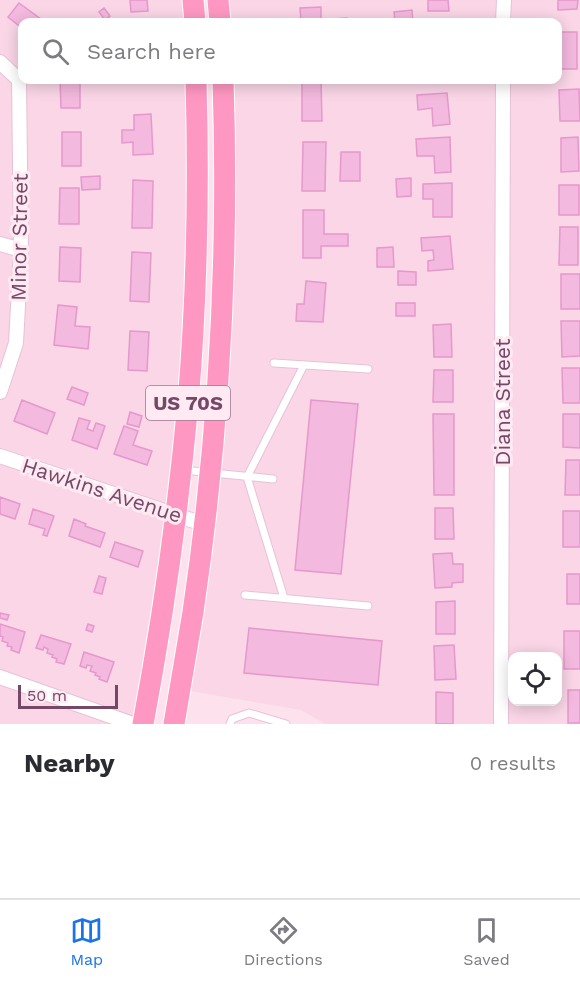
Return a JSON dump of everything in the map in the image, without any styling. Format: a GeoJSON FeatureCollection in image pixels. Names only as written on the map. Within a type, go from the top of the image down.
{"type":"FeatureCollection","features":[{"type":"Feature","properties":{"kind":"main road"},"geometry":{"type":"LineString","coordinates":[[193,0],[195,18]]}},
{"type":"Feature","properties":{"kind":"main road"},"geometry":{"type":"LineString","coordinates":[[218,0],[220,18]]}},
{"type":"Feature","properties":{"kind":"main road","name":"US 70S"},"geometry":{"type":"LineString","coordinates":[[143,724],[161,626],[188,403],[195,288],[198,158],[196,84]]}},
{"type":"Feature","properties":{"kind":"main road","name":"US 70S"},"geometry":{"type":"LineString","coordinates":[[174,724],[193,611],[204,524],[219,359],[225,166],[223,84]]}},
{"type":"Feature","properties":{"kind":"street"},"geometry":{"type":"LineString","coordinates":[[504,0],[504,18]]}},
{"type":"Feature","properties":{"kind":"street","name":"Minor Street"},"geometry":{"type":"LineString","coordinates":[[0,62],[18,79]]}},
{"type":"Feature","properties":{"kind":"street","name":"Minor Street"},"geometry":{"type":"LineString","coordinates":[[0,392],[16,343],[21,250],[19,84]]}},
{"type":"Feature","properties":{"kind":"street","name":"Diana Street"},"geometry":{"type":"LineString","coordinates":[[501,724],[503,84]]}},
{"type":"Feature","properties":{"kind":"street"},"geometry":{"type":"LineString","coordinates":[[0,244],[21,250]]}},
{"type":"Feature","properties":{"kind":"street","name":"Hawkins Avenue"},"geometry":{"type":"LineString","coordinates":[[0,456],[204,524]]}},
{"type":"Feature","properties":{"kind":"street"},"geometry":{"type":"LineString","coordinates":[[0,677],[133,724]]}},
{"type":"Feature","properties":{"kind":"lane"},"geometry":{"type":"LineString","coordinates":[[274,363],[368,369]]}},
{"type":"Feature","properties":{"kind":"lane"},"geometry":{"type":"LineString","coordinates":[[284,598],[248,477],[304,365]]}},
{"type":"Feature","properties":{"kind":"lane"},"geometry":{"type":"LineString","coordinates":[[180,470],[273,479]]}},
{"type":"Feature","properties":{"kind":"lane"},"geometry":{"type":"LineString","coordinates":[[245,595],[368,606]]}},
{"type":"Feature","properties":{"kind":"lane"},"geometry":{"type":"LineString","coordinates":[[231,724],[232,719],[249,713],[286,724]]}},
{"type":"Feature","properties":{"kind":"shaded area"},"geometry":{"type":"Polygon","coordinates":[[[0,0],[184,0],[185,18],[18,18],[18,84],[188,84],[189,208],[183,361],[156,609],[134,724],[0,724],[0,0]]]}},
{"type":"Feature","properties":{"kind":"shaded area"},"geometry":{"type":"Polygon","coordinates":[[[228,0],[580,0],[580,724],[325,724],[301,710],[190,691],[230,84],[562,84],[562,18],[228,18],[228,0]]]}},
{"type":"Feature","properties":{"kind":"building"},"geometry":{"type":"Polygon","coordinates":[[[130,0],[147,0],[148,11],[131,12],[130,0]]]}},
{"type":"Feature","properties":{"kind":"building"},"geometry":{"type":"Polygon","coordinates":[[[428,0],[448,0],[449,11],[428,11],[428,0]]]}},
{"type":"Feature","properties":{"kind":"building"},"geometry":{"type":"Polygon","coordinates":[[[558,0],[578,0],[577,9],[558,10],[558,0]]]}},
{"type":"Feature","properties":{"kind":"building"},"geometry":{"type":"Polygon","coordinates":[[[19,3],[40,18],[18,18],[18,25],[8,17],[19,3]]]}},
{"type":"Feature","properties":{"kind":"building"},"geometry":{"type":"Polygon","coordinates":[[[321,7],[321,18],[301,18],[300,8],[321,7]]]}},
{"type":"Feature","properties":{"kind":"building"},"geometry":{"type":"Polygon","coordinates":[[[104,8],[110,16],[104,18],[99,12],[104,8]]]}},
{"type":"Feature","properties":{"kind":"building"},"geometry":{"type":"Polygon","coordinates":[[[412,10],[413,18],[395,18],[394,12],[412,10]]]}},
{"type":"Feature","properties":{"kind":"building"},"geometry":{"type":"Polygon","coordinates":[[[562,32],[577,32],[577,69],[562,69],[562,32]]]}},
{"type":"Feature","properties":{"kind":"building"},"geometry":{"type":"Polygon","coordinates":[[[60,84],[80,84],[80,108],[61,108],[60,84]]]}},
{"type":"Feature","properties":{"kind":"building"},"geometry":{"type":"Polygon","coordinates":[[[302,84],[321,84],[322,121],[302,121],[302,84]]]}},
{"type":"Feature","properties":{"kind":"building"},"geometry":{"type":"Polygon","coordinates":[[[579,89],[580,121],[560,121],[559,90],[579,89]]]}},
{"type":"Feature","properties":{"kind":"building"},"geometry":{"type":"Polygon","coordinates":[[[447,93],[450,124],[433,126],[432,108],[418,110],[417,95],[447,93]]]}},
{"type":"Feature","properties":{"kind":"building"},"geometry":{"type":"Polygon","coordinates":[[[151,114],[153,154],[133,155],[133,142],[122,143],[122,130],[134,130],[134,115],[151,114]]]}},
{"type":"Feature","properties":{"kind":"building"},"geometry":{"type":"Polygon","coordinates":[[[62,132],[81,132],[81,166],[62,166],[62,132]]]}},
{"type":"Feature","properties":{"kind":"building"},"geometry":{"type":"Polygon","coordinates":[[[450,137],[451,172],[435,173],[434,156],[417,156],[416,139],[450,137]]]}},
{"type":"Feature","properties":{"kind":"building"},"geometry":{"type":"Polygon","coordinates":[[[578,137],[579,171],[561,172],[561,138],[578,137]]]}},
{"type":"Feature","properties":{"kind":"building"},"geometry":{"type":"Polygon","coordinates":[[[303,142],[326,142],[325,191],[302,191],[303,142]]]}},
{"type":"Feature","properties":{"kind":"building"},"geometry":{"type":"Polygon","coordinates":[[[341,152],[360,152],[360,181],[340,181],[341,152]]]}},
{"type":"Feature","properties":{"kind":"building"},"geometry":{"type":"Polygon","coordinates":[[[100,176],[100,189],[82,190],[81,177],[100,176]]]}},
{"type":"Feature","properties":{"kind":"building"},"geometry":{"type":"Polygon","coordinates":[[[411,178],[411,196],[397,197],[396,179],[411,178]]]}},
{"type":"Feature","properties":{"kind":"building"},"geometry":{"type":"Polygon","coordinates":[[[133,180],[153,181],[152,228],[132,228],[133,180]]]}},
{"type":"Feature","properties":{"kind":"building"},"geometry":{"type":"Polygon","coordinates":[[[452,183],[452,217],[433,217],[433,199],[423,199],[423,184],[452,183]]]}},
{"type":"Feature","properties":{"kind":"building"},"geometry":{"type":"Polygon","coordinates":[[[559,185],[579,185],[579,215],[559,215],[559,185]]]}},
{"type":"Feature","properties":{"kind":"building"},"geometry":{"type":"Polygon","coordinates":[[[60,188],[79,188],[79,224],[59,224],[60,188]]]}},
{"type":"Feature","properties":{"kind":"building"},"geometry":{"type":"Polygon","coordinates":[[[303,210],[324,210],[324,234],[348,234],[348,246],[321,246],[321,258],[303,258],[303,210]]]}},
{"type":"Feature","properties":{"kind":"building"},"geometry":{"type":"Polygon","coordinates":[[[560,227],[578,227],[578,265],[559,265],[560,227]]]}},
{"type":"Feature","properties":{"kind":"building"},"geometry":{"type":"Polygon","coordinates":[[[450,236],[453,269],[428,271],[428,261],[434,260],[433,250],[422,251],[421,238],[450,236]]]}},
{"type":"Feature","properties":{"kind":"building"},"geometry":{"type":"Polygon","coordinates":[[[60,247],[81,248],[80,282],[59,281],[60,247]]]}},
{"type":"Feature","properties":{"kind":"building"},"geometry":{"type":"Polygon","coordinates":[[[393,247],[394,267],[377,267],[377,248],[393,247]]]}},
{"type":"Feature","properties":{"kind":"building"},"geometry":{"type":"Polygon","coordinates":[[[132,252],[151,253],[149,302],[130,301],[132,252]]]}},
{"type":"Feature","properties":{"kind":"building"},"geometry":{"type":"Polygon","coordinates":[[[398,271],[416,272],[416,285],[398,285],[398,271]]]}},
{"type":"Feature","properties":{"kind":"building"},"geometry":{"type":"Polygon","coordinates":[[[561,274],[580,274],[580,309],[561,309],[561,274]]]}},
{"type":"Feature","properties":{"kind":"building"},"geometry":{"type":"Polygon","coordinates":[[[306,281],[326,283],[323,322],[296,321],[297,304],[304,304],[306,281]]]}},
{"type":"Feature","properties":{"kind":"building"},"geometry":{"type":"Polygon","coordinates":[[[396,303],[415,303],[415,316],[396,316],[396,303]]]}},
{"type":"Feature","properties":{"kind":"building"},"geometry":{"type":"Polygon","coordinates":[[[58,305],[77,307],[75,326],[90,327],[88,349],[54,345],[58,305]]]}},
{"type":"Feature","properties":{"kind":"building"},"geometry":{"type":"Polygon","coordinates":[[[561,321],[580,321],[580,356],[562,357],[561,321]]]}},
{"type":"Feature","properties":{"kind":"building"},"geometry":{"type":"Polygon","coordinates":[[[451,324],[452,357],[434,357],[433,325],[451,324]]]}},
{"type":"Feature","properties":{"kind":"building"},"geometry":{"type":"Polygon","coordinates":[[[130,331],[149,332],[147,371],[128,370],[130,331]]]}},
{"type":"Feature","properties":{"kind":"building"},"geometry":{"type":"Polygon","coordinates":[[[562,368],[580,368],[580,403],[563,403],[562,368]]]}},
{"type":"Feature","properties":{"kind":"building"},"geometry":{"type":"Polygon","coordinates":[[[434,370],[453,370],[453,402],[433,402],[434,370]]]}},
{"type":"Feature","properties":{"kind":"building"},"geometry":{"type":"Polygon","coordinates":[[[72,387],[88,393],[84,405],[67,399],[72,387]]]}},
{"type":"Feature","properties":{"kind":"building"},"geometry":{"type":"Polygon","coordinates":[[[22,400],[55,413],[47,434],[14,421],[22,400]]]}},
{"type":"Feature","properties":{"kind":"building"},"geometry":{"type":"Polygon","coordinates":[[[311,400],[358,404],[341,574],[295,570],[311,400]]]}},
{"type":"Feature","properties":{"kind":"building"},"geometry":{"type":"Polygon","coordinates":[[[130,412],[142,416],[139,427],[127,424],[130,412]]]}},
{"type":"Feature","properties":{"kind":"building"},"geometry":{"type":"Polygon","coordinates":[[[433,414],[454,414],[454,495],[434,495],[433,414]]]}},
{"type":"Feature","properties":{"kind":"building"},"geometry":{"type":"Polygon","coordinates":[[[563,414],[580,414],[580,448],[563,447],[563,414]]]}},
{"type":"Feature","properties":{"kind":"building"},"geometry":{"type":"Polygon","coordinates":[[[79,418],[90,421],[87,429],[93,431],[96,423],[105,426],[97,449],[72,440],[79,418]]]}},
{"type":"Feature","properties":{"kind":"building"},"geometry":{"type":"Polygon","coordinates":[[[124,426],[138,431],[133,445],[152,451],[147,465],[114,454],[124,426]]]}},
{"type":"Feature","properties":{"kind":"building"},"geometry":{"type":"Polygon","coordinates":[[[566,460],[580,460],[580,495],[565,495],[566,460]]]}},
{"type":"Feature","properties":{"kind":"building"},"geometry":{"type":"Polygon","coordinates":[[[0,497],[20,504],[15,519],[0,514],[0,497]]]}},
{"type":"Feature","properties":{"kind":"building"},"geometry":{"type":"Polygon","coordinates":[[[435,508],[453,508],[454,539],[435,539],[435,508]]]}},
{"type":"Feature","properties":{"kind":"building"},"geometry":{"type":"Polygon","coordinates":[[[33,509],[54,516],[47,536],[43,535],[45,529],[29,524],[33,509]]]}},
{"type":"Feature","properties":{"kind":"building"},"geometry":{"type":"Polygon","coordinates":[[[563,511],[580,511],[580,547],[563,547],[563,511]]]}},
{"type":"Feature","properties":{"kind":"building"},"geometry":{"type":"Polygon","coordinates":[[[74,519],[86,524],[85,526],[105,533],[100,547],[69,536],[74,519]]]}},
{"type":"Feature","properties":{"kind":"building"},"geometry":{"type":"Polygon","coordinates":[[[115,542],[143,551],[138,567],[110,557],[115,542]]]}},
{"type":"Feature","properties":{"kind":"building"},"geometry":{"type":"Polygon","coordinates":[[[452,553],[453,564],[463,564],[463,582],[452,583],[452,587],[435,588],[433,554],[452,553]]]}},
{"type":"Feature","properties":{"kind":"building"},"geometry":{"type":"Polygon","coordinates":[[[567,574],[580,574],[580,604],[567,604],[567,574]]]}},
{"type":"Feature","properties":{"kind":"building"},"geometry":{"type":"Polygon","coordinates":[[[99,576],[106,578],[102,594],[94,592],[99,576]]]}},
{"type":"Feature","properties":{"kind":"building"},"geometry":{"type":"Polygon","coordinates":[[[455,601],[455,634],[436,634],[436,602],[455,601]]]}},
{"type":"Feature","properties":{"kind":"building"},"geometry":{"type":"Polygon","coordinates":[[[0,613],[9,615],[7,620],[0,618],[0,613]]]}},
{"type":"Feature","properties":{"kind":"building"},"geometry":{"type":"Polygon","coordinates":[[[0,624],[25,632],[19,653],[11,650],[12,647],[7,646],[8,643],[2,641],[0,624]]]}},
{"type":"Feature","properties":{"kind":"building"},"geometry":{"type":"Polygon","coordinates":[[[88,624],[94,626],[92,632],[86,630],[88,624]]]}},
{"type":"Feature","properties":{"kind":"building"},"geometry":{"type":"Polygon","coordinates":[[[249,628],[382,641],[378,685],[244,673],[249,628]]]}},
{"type":"Feature","properties":{"kind":"building"},"geometry":{"type":"Polygon","coordinates":[[[564,631],[580,631],[580,669],[564,669],[564,631]]]}},
{"type":"Feature","properties":{"kind":"building"},"geometry":{"type":"Polygon","coordinates":[[[41,635],[71,644],[64,664],[56,662],[57,659],[52,657],[53,655],[47,653],[48,649],[36,648],[41,635]]]}},
{"type":"Feature","properties":{"kind":"building"},"geometry":{"type":"Polygon","coordinates":[[[454,645],[456,679],[435,680],[434,646],[454,645]]]}},
{"type":"Feature","properties":{"kind":"building"},"geometry":{"type":"Polygon","coordinates":[[[84,652],[114,662],[107,682],[99,679],[96,673],[90,671],[92,666],[87,665],[86,668],[80,666],[84,652]]]}},
{"type":"Feature","properties":{"kind":"building"},"geometry":{"type":"Polygon","coordinates":[[[568,690],[580,690],[580,723],[568,723],[568,690]]]}},
{"type":"Feature","properties":{"kind":"building"},"geometry":{"type":"Polygon","coordinates":[[[436,692],[453,693],[453,724],[436,724],[436,692]]]}}]}
